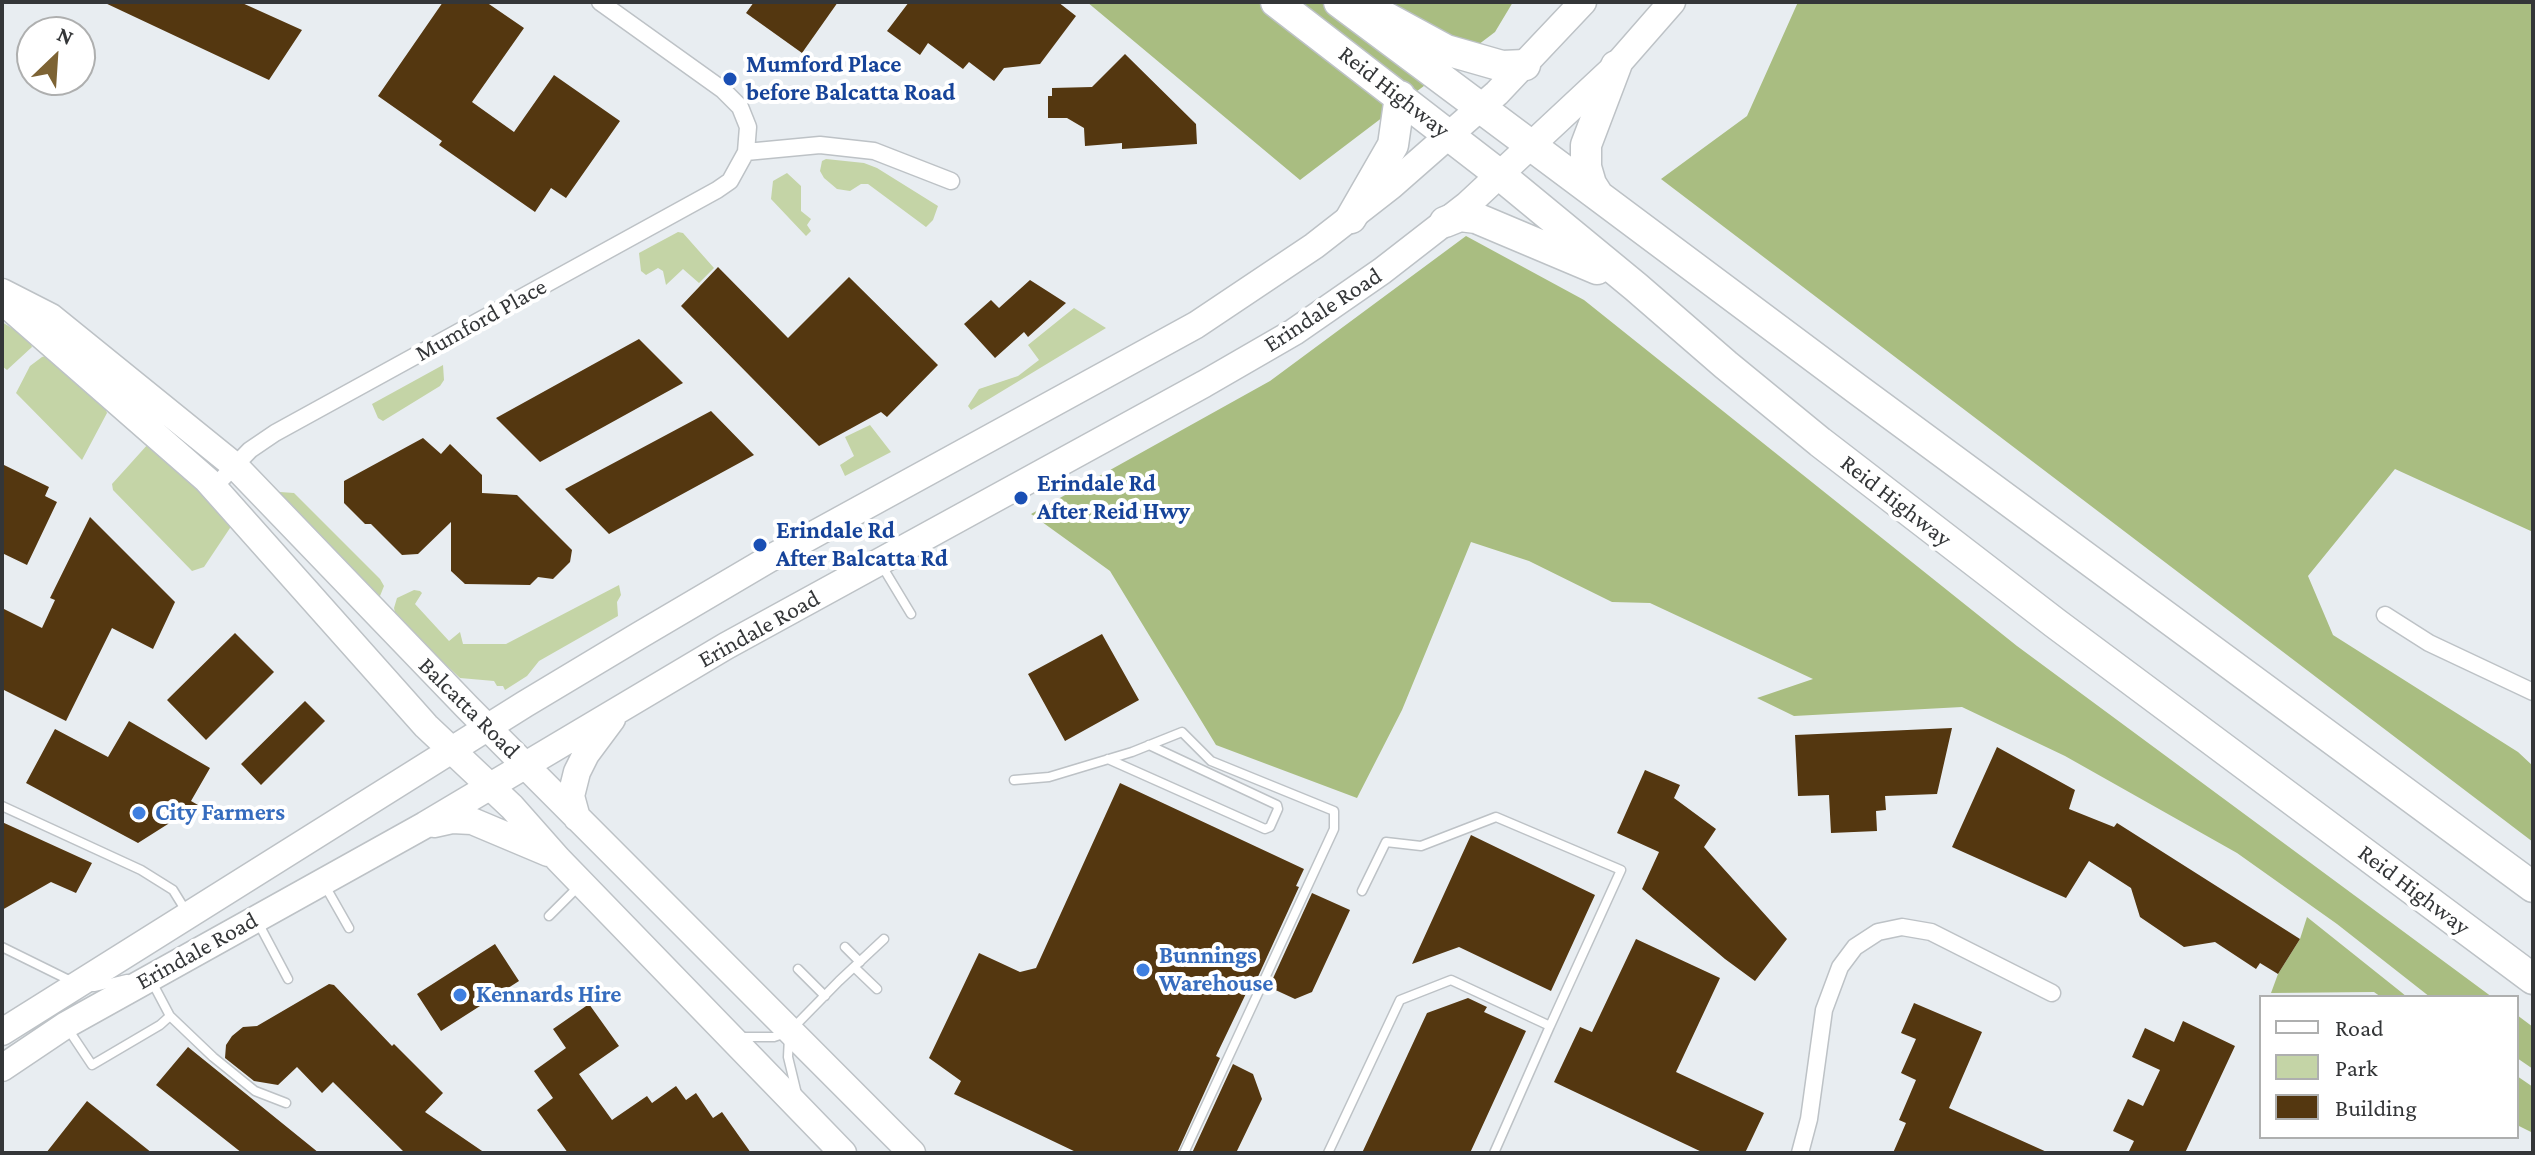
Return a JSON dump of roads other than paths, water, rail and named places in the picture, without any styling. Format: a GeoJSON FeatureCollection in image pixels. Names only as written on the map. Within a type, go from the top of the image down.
{"type":"FeatureCollection","features":[{"type":"Feature","properties":{"kind":"highway","name":"Reid Highway"},"geometry":{"type":"LineString","coordinates":[[1276,2],[1500,175],[1820,442],[2068,632],[2533,979]]}},
{"type":"Feature","properties":{"kind":"highway","name":"Reid Highway"},"geometry":{"type":"LineString","coordinates":[[1339,2],[1857,389],[2533,887]]}},
{"type":"Feature","properties":{"kind":"highway"},"geometry":{"type":"LineString","coordinates":[[1359,2],[1446,50],[1502,66],[1525,65]]}},
{"type":"Feature","properties":{"kind":"highway"},"geometry":{"type":"LineString","coordinates":[[1598,195],[1586,167],[1586,145],[1616,66]]}},
{"type":"Feature","properties":{"kind":"highway"},"geometry":{"type":"LineString","coordinates":[[1351,218],[1393,145],[1400,96]]}},
{"type":"Feature","properties":{"kind":"highway"},"geometry":{"type":"LineString","coordinates":[[1445,222],[1460,216],[1495,224],[1636,287]]}},
{"type":"Feature","properties":{"kind":"main road","name":"Erindale Road"},"geometry":{"type":"LineString","coordinates":[[4,1026],[769,559],[1196,325],[1351,218],[1480,108],[1583,2]]}},
{"type":"Feature","properties":{"kind":"main road","name":"Erindale Road"},"geometry":{"type":"LineString","coordinates":[[2,1068],[66,1025],[324,883],[726,646],[1294,332],[1382,271],[1467,205],[1616,66],[1672,2]]}},
{"type":"Feature","properties":{"kind":"main road","name":"Balcatta Road"},"geometry":{"type":"LineString","coordinates":[[2,292],[51,317],[235,466],[488,728],[912,1153]]}},
{"type":"Feature","properties":{"kind":"main road","name":"Balcatta Road"},"geometry":{"type":"LineString","coordinates":[[2,301],[213,488],[407,705],[512,807],[555,856],[843,1153]]}},
{"type":"Feature","properties":{"kind":"main road"},"geometry":{"type":"LineString","coordinates":[[577,818],[571,796],[577,772],[586,754],[618,710]]}},
{"type":"Feature","properties":{"kind":"main road"},"geometry":{"type":"LineString","coordinates":[[425,825],[452,820],[472,821],[555,856]]}},
{"type":"Feature","properties":{"kind":"street"},"geometry":{"type":"LineString","coordinates":[[600,2],[723,90],[740,107],[748,127],[746,152],[820,145],[874,151],[951,181]]}},
{"type":"Feature","properties":{"kind":"street","name":"Mumford Place"},"geometry":{"type":"LineString","coordinates":[[213,488],[250,450],[275,433],[717,190],[730,181],[746,152]]}},
{"type":"Feature","properties":{"kind":"street"},"geometry":{"type":"LineString","coordinates":[[2385,615],[2429,643],[2533,692]]}},
{"type":"Feature","properties":{"kind":"street"},"geometry":{"type":"LineString","coordinates":[[1800,1153],[1809,1119],[1824,1010],[1840,967],[1855,947],[1878,932],[1902,927],[1931,932],[2052,993]]}},
{"type":"Feature","properties":{"kind":"lane"},"geometry":{"type":"LineString","coordinates":[[879,562],[911,614]]}},
{"type":"Feature","properties":{"kind":"lane"},"geometry":{"type":"LineString","coordinates":[[1014,780],[1049,777],[1182,732],[1211,761],[1334,811],[1334,829],[1184,1153]]}},
{"type":"Feature","properties":{"kind":"lane"},"geometry":{"type":"LineString","coordinates":[[1108,759],[1265,829],[1270,827],[1277,805],[1149,745]]}},
{"type":"Feature","properties":{"kind":"lane"},"geometry":{"type":"LineString","coordinates":[[2,806],[141,870],[173,890],[189,915]]}},
{"type":"Feature","properties":{"kind":"lane"},"geometry":{"type":"LineString","coordinates":[[1362,891],[1386,842],[1421,846],[1496,817],[1621,870],[1494,1153]]}},
{"type":"Feature","properties":{"kind":"lane"},"geometry":{"type":"LineString","coordinates":[[324,883],[349,928]]}},
{"type":"Feature","properties":{"kind":"lane"},"geometry":{"type":"LineString","coordinates":[[549,916],[582,883]]}},
{"type":"Feature","properties":{"kind":"lane"},"geometry":{"type":"LineString","coordinates":[[266,913],[261,922],[262,930],[288,979]]}},
{"type":"Feature","properties":{"kind":"lane"},"geometry":{"type":"LineString","coordinates":[[730,1037],[774,1037],[789,1032],[884,939]]}},
{"type":"Feature","properties":{"kind":"lane"},"geometry":{"type":"LineString","coordinates":[[2,947],[46,968],[67,990]]}},
{"type":"Feature","properties":{"kind":"lane"},"geometry":{"type":"LineString","coordinates":[[845,947],[877,989]]}},
{"type":"Feature","properties":{"kind":"lane"},"geometry":{"type":"LineString","coordinates":[[46,968],[67,990],[156,974],[170,1016],[255,1091],[286,1103]]}},
{"type":"Feature","properties":{"kind":"lane"},"geometry":{"type":"LineString","coordinates":[[798,969],[825,996]]}},
{"type":"Feature","properties":{"kind":"lane"},"geometry":{"type":"LineString","coordinates":[[1328,1153],[1400,1000],[1451,980],[1550,1026]]}},
{"type":"Feature","properties":{"kind":"lane"},"geometry":{"type":"LineString","coordinates":[[66,1025],[92,1065],[170,1016]]}},
{"type":"Feature","properties":{"kind":"lane"},"geometry":{"type":"LineString","coordinates":[[789,1032],[788,1057],[801,1111]]}},
{"type":"Feature","properties":{"kind":"place","name":"Mumford Place before Balcatta Road"},"geometry":{"type":"Point","coordinates":[730,79]}},
{"type":"Feature","properties":{"kind":"place","name":"Erindale Rd After Reid Hwy"},"geometry":{"type":"Point","coordinates":[1021,498]}},
{"type":"Feature","properties":{"kind":"place","name":"Erindale Rd After Balcatta Rd"},"geometry":{"type":"Point","coordinates":[760,545]}},
{"type":"Feature","properties":{"kind":"place","name":"City Farmers"},"geometry":{"type":"Point","coordinates":[139,813]}},
{"type":"Feature","properties":{"kind":"place","name":"Bunnings Warehouse"},"geometry":{"type":"Point","coordinates":[1143,970]}},
{"type":"Feature","properties":{"kind":"place","name":"Kennards Hire"},"geometry":{"type":"Point","coordinates":[460,995]}}]}
